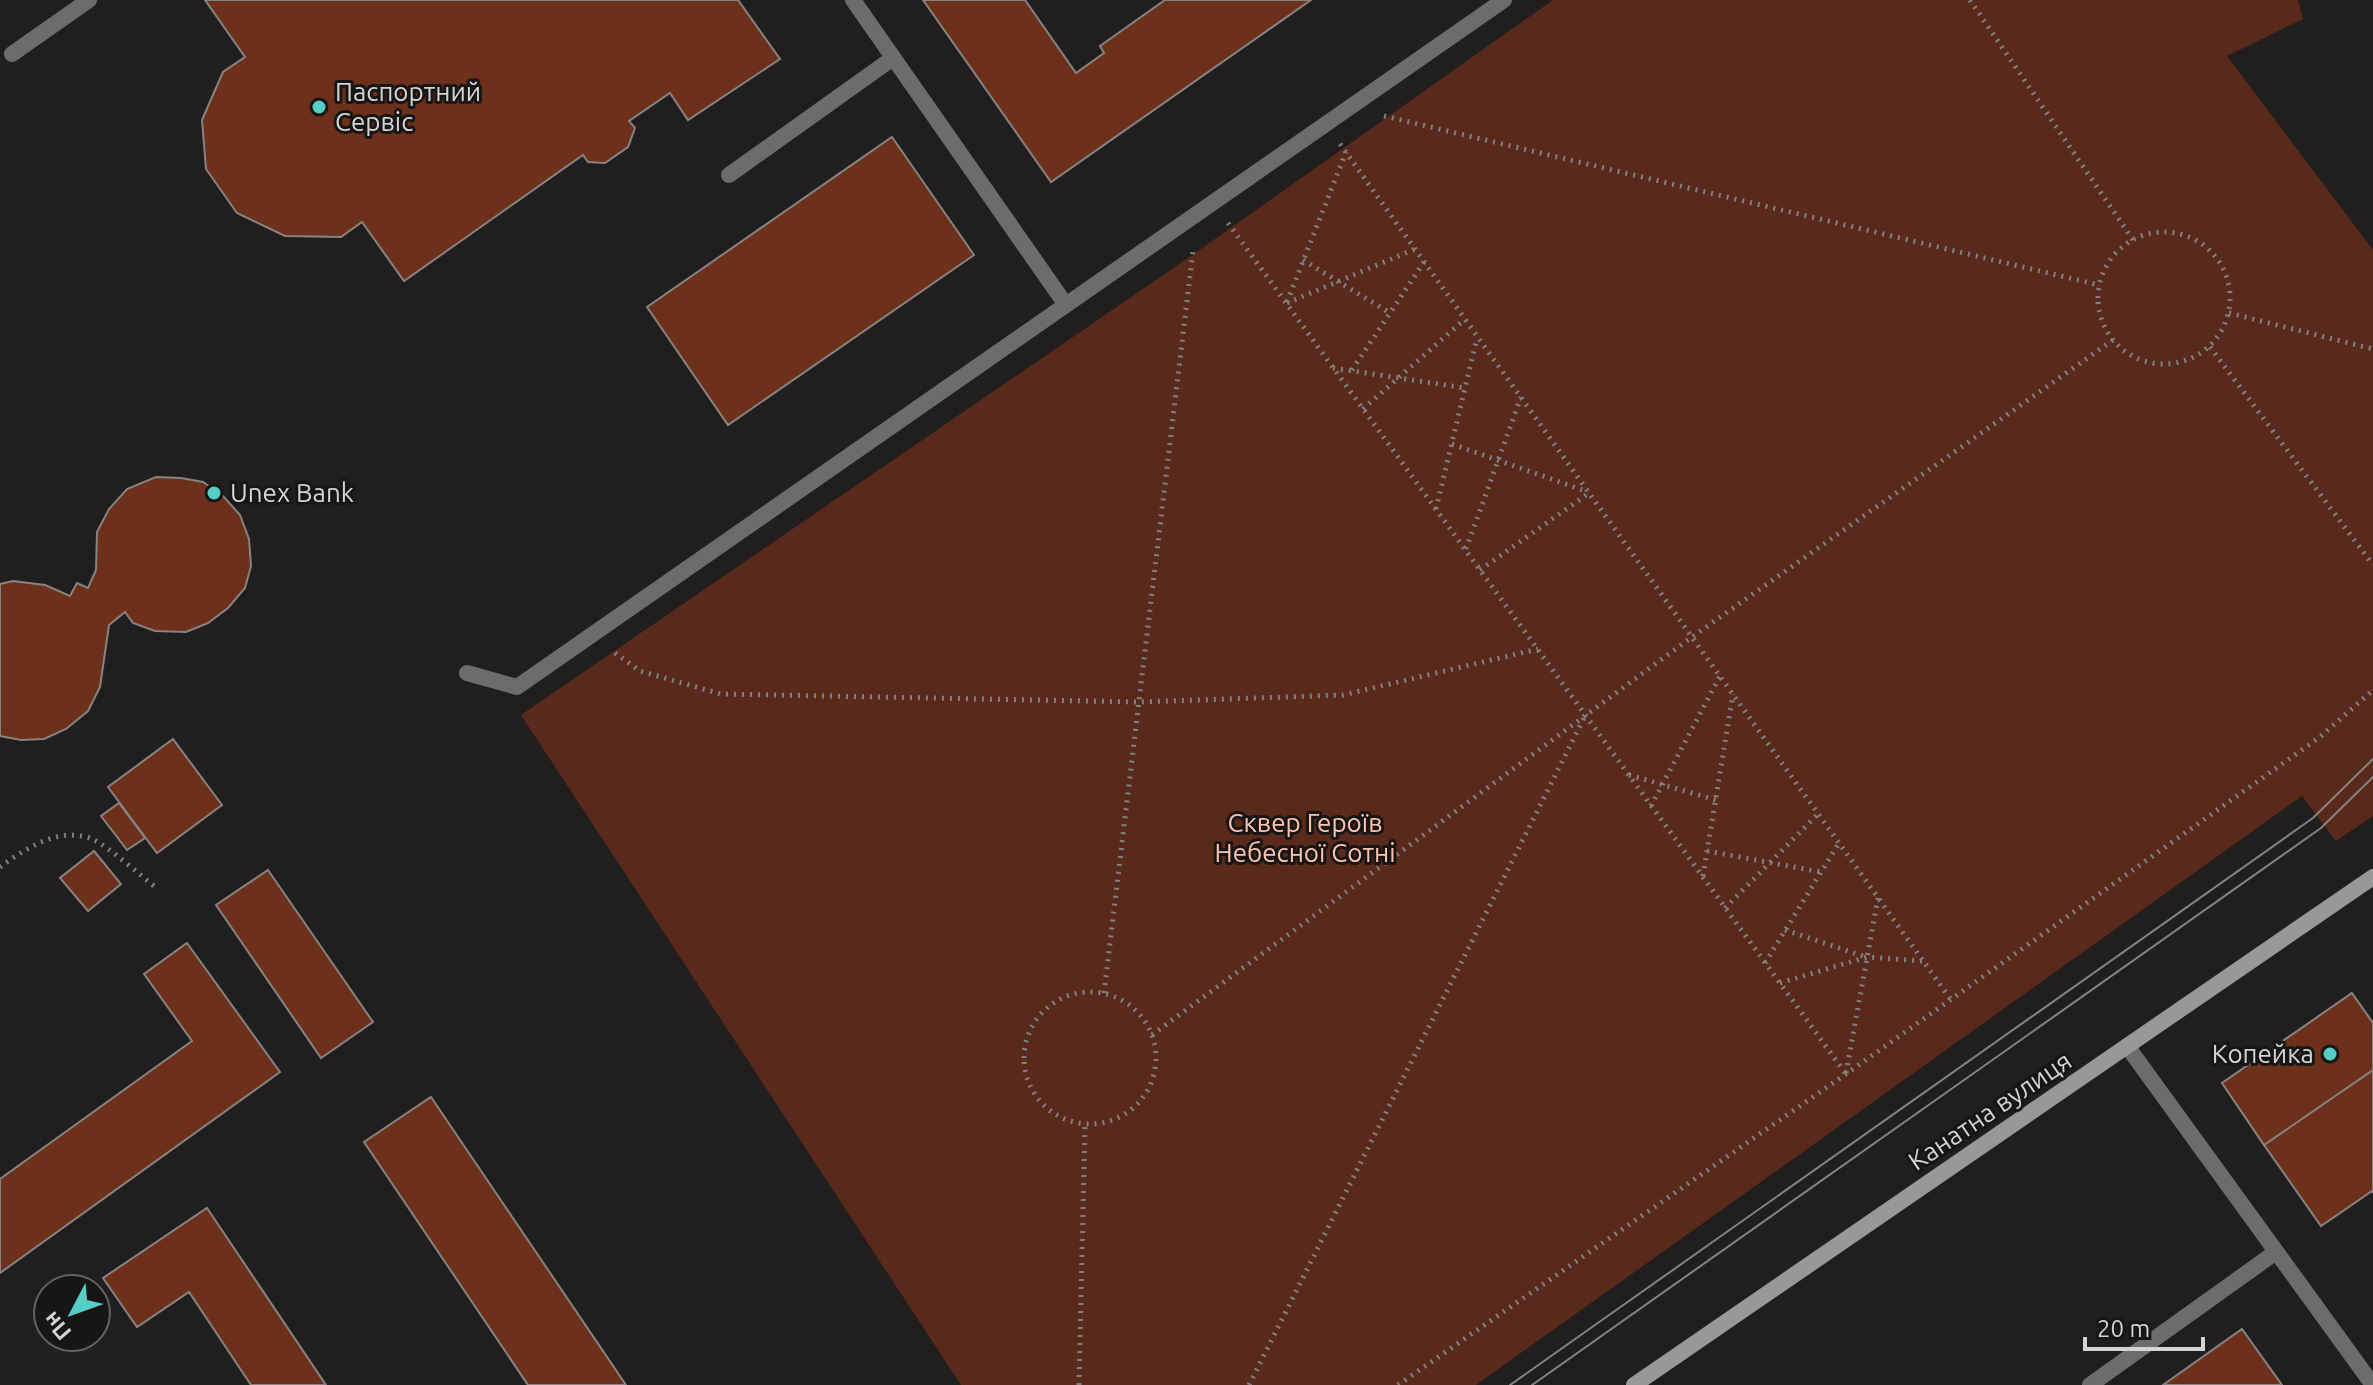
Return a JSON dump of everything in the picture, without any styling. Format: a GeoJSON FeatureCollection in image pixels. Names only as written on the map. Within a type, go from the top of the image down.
{"type":"FeatureCollection","features":[{"type":"Feature","properties":{"kind":"main road","name":"Канатна вулиця"},"geometry":{"type":"LineString","coordinates":[[1634,1385],[2373,877]]}},
{"type":"Feature","properties":{"kind":"lane"},"geometry":{"type":"LineString","coordinates":[[12,54],[89,0]]}},
{"type":"Feature","properties":{"kind":"lane"},"geometry":{"type":"LineString","coordinates":[[853,0],[1066,305]]}},
{"type":"Feature","properties":{"kind":"lane"},"geometry":{"type":"LineString","coordinates":[[467,673],[517,687],[1504,0]]}},
{"type":"Feature","properties":{"kind":"lane"},"geometry":{"type":"LineString","coordinates":[[729,175],[893,58]]}},
{"type":"Feature","properties":{"kind":"lane"},"geometry":{"type":"LineString","coordinates":[[2127,1046],[2373,1385]]}},
{"type":"Feature","properties":{"kind":"lane"},"geometry":{"type":"LineString","coordinates":[[2090,1385],[2276,1252]]}},
{"type":"Feature","properties":{"kind":"path"},"geometry":{"type":"LineString","coordinates":[[1970,0],[2133,240]]}},
{"type":"Feature","properties":{"kind":"path"},"geometry":{"type":"LineString","coordinates":[[1349,108],[2099,285]]}},
{"type":"Feature","properties":{"kind":"path"},"geometry":{"type":"LineString","coordinates":[[1326,124],[1951,1000]]}},
{"type":"Feature","properties":{"kind":"path"},"geometry":{"type":"LineString","coordinates":[[1287,303],[1346,152]]}},
{"type":"Feature","properties":{"kind":"path"},"geometry":{"type":"LineString","coordinates":[[1213,203],[1846,1074]]}},
{"type":"Feature","properties":{"kind":"path"},"geometry":{"type":"LineString","coordinates":[[1104,993],[1197,214]]}},
{"type":"Feature","properties":{"kind":"path"},"geometry":{"type":"LineString","coordinates":[[2170,232],[2188,237],[2205,246],[2218,259],[2226,276],[2231,294],[2229,313],[2219,337],[2210,347],[2183,362],[2168,364],[2138,358],[2124,351],[2113,340],[2101,314],[2099,285],[2112,259],[2133,240],[2151,233],[2170,232]]}},
{"type":"Feature","properties":{"kind":"path"},"geometry":{"type":"LineString","coordinates":[[1287,303],[1415,249]]}},
{"type":"Feature","properties":{"kind":"path"},"geometry":{"type":"LineString","coordinates":[[1303,260],[1390,313]]}},
{"type":"Feature","properties":{"kind":"path"},"geometry":{"type":"LineString","coordinates":[[1352,370],[1424,262]]}},
{"type":"Feature","properties":{"kind":"path"},"geometry":{"type":"LineString","coordinates":[[2229,313],[2373,349]]}},
{"type":"Feature","properties":{"kind":"path"},"geometry":{"type":"LineString","coordinates":[[1363,409],[1465,319]]}},
{"type":"Feature","properties":{"kind":"path"},"geometry":{"type":"LineString","coordinates":[[1436,509],[1478,337]]}},
{"type":"Feature","properties":{"kind":"path"},"geometry":{"type":"LineString","coordinates":[[1152,1035],[1692,637],[2113,340]]}},
{"type":"Feature","properties":{"kind":"path"},"geometry":{"type":"LineString","coordinates":[[2210,347],[2373,565]]}},
{"type":"Feature","properties":{"kind":"path"},"geometry":{"type":"LineString","coordinates":[[1333,368],[1465,388]]}},
{"type":"Feature","properties":{"kind":"path"},"geometry":{"type":"LineString","coordinates":[[1466,550],[1521,397]]}},
{"type":"Feature","properties":{"kind":"path"},"geometry":{"type":"LineString","coordinates":[[1452,444],[1589,493]]}},
{"type":"Feature","properties":{"kind":"path"},"geometry":{"type":"LineString","coordinates":[[1480,570],[1589,493]]}},
{"type":"Feature","properties":{"kind":"path"},"geometry":{"type":"LineString","coordinates":[[593,634],[640,671],[721,694],[1139,702],[1343,695],[1538,649]]}},
{"type":"Feature","properties":{"kind":"path"},"geometry":{"type":"LineString","coordinates":[[1651,806],[1720,676]]}},
{"type":"Feature","properties":{"kind":"path"},"geometry":{"type":"LineString","coordinates":[[1398,1385],[1846,1074],[2320,737],[2373,690]]}},
{"type":"Feature","properties":{"kind":"path"},"geometry":{"type":"LineString","coordinates":[[1703,877],[1733,694]]}},
{"type":"Feature","properties":{"kind":"path"},"geometry":{"type":"LineString","coordinates":[[1249,1385],[1585,715]]}},
{"type":"Feature","properties":{"kind":"path"},"geometry":{"type":"LineString","coordinates":[[1629,775],[1716,800]]}},
{"type":"Feature","properties":{"kind":"path"},"geometry":{"type":"LineString","coordinates":[[1725,908],[1818,814]]}},
{"type":"Feature","properties":{"kind":"path"},"geometry":{"type":"LineString","coordinates":[[0,867],[19,853],[60,835],[93,839],[158,889]]}},
{"type":"Feature","properties":{"kind":"path"},"geometry":{"type":"LineString","coordinates":[[1765,963],[1839,843]]}},
{"type":"Feature","properties":{"kind":"path"},"geometry":{"type":"LineString","coordinates":[[1707,851],[1821,872]]}},
{"type":"Feature","properties":{"kind":"path"},"geometry":{"type":"LineString","coordinates":[[1846,1074],[1878,898]]}},
{"type":"Feature","properties":{"kind":"path"},"geometry":{"type":"LineString","coordinates":[[1785,930],[1867,957],[1923,961]]}},
{"type":"Feature","properties":{"kind":"path"},"geometry":{"type":"LineString","coordinates":[[1780,983],[1867,957]]}},
{"type":"Feature","properties":{"kind":"path"},"geometry":{"type":"LineString","coordinates":[[1082,992],[1104,993],[1124,1001],[1141,1016],[1152,1035],[1156,1057],[1153,1079],[1143,1098],[1126,1114],[1106,1123],[1085,1125],[1063,1119],[1045,1107],[1032,1091],[1024,1070],[1024,1048],[1030,1027],[1043,1010],[1061,998],[1082,992]]}},
{"type":"Feature","properties":{"kind":"path"},"geometry":{"type":"LineString","coordinates":[[1079,1385],[1085,1125]]}},
{"type":"Feature","properties":{"kind":"green space","name":"Сквер Героїв Небесної Сотні"},"geometry":{"type":"Polygon","coordinates":[[[1553,0],[2298,0],[2303,19],[2227,56],[2373,250],[2373,816],[2336,841],[2302,796],[1476,1385],[961,1385],[521,715],[1191,256],[1553,0]]]}},
{"type":"Feature","properties":{"kind":"building"},"geometry":{"type":"Polygon","coordinates":[[[205,0],[738,0],[780,59],[688,120],[670,93],[629,121],[635,128],[628,147],[605,163],[588,162],[583,155],[404,281],[362,222],[341,237],[285,236],[237,213],[206,169],[202,120],[223,72],[245,57],[205,0]]]}},
{"type":"Feature","properties":{"kind":"building"},"geometry":{"type":"Polygon","coordinates":[[[923,0],[1025,0],[1076,73],[1104,53],[1100,46],[1165,0],[1311,0],[1051,182],[923,0]]]}},
{"type":"Feature","properties":{"kind":"building"},"geometry":{"type":"Polygon","coordinates":[[[892,137],[974,255],[728,425],[647,307],[892,137]]]}},
{"type":"Feature","properties":{"kind":"building"},"geometry":{"type":"Polygon","coordinates":[[[156,477],[203,482],[223,496],[240,515],[249,539],[251,566],[245,588],[228,608],[208,623],[186,632],[155,631],[133,623],[125,612],[109,625],[100,687],[88,711],[66,729],[44,739],[21,740],[0,736],[0,584],[13,581],[45,585],[70,596],[77,583],[88,588],[96,570],[97,532],[109,509],[127,489],[156,477]]]}},
{"type":"Feature","properties":{"kind":"building"},"geometry":{"type":"Polygon","coordinates":[[[173,739],[222,805],[157,853],[108,787],[173,739]]]}},
{"type":"Feature","properties":{"kind":"building"},"geometry":{"type":"Polygon","coordinates":[[[119,803],[145,838],[127,850],[101,816],[119,803]]]}},
{"type":"Feature","properties":{"kind":"building"},"geometry":{"type":"Polygon","coordinates":[[[94,851],[121,884],[88,911],[60,878],[94,851]]]}},
{"type":"Feature","properties":{"kind":"building"},"geometry":{"type":"Polygon","coordinates":[[[268,870],[373,1022],[321,1058],[216,905],[268,870]]]}},
{"type":"Feature","properties":{"kind":"building"},"geometry":{"type":"Polygon","coordinates":[[[187,943],[280,1072],[0,1273],[0,1179],[192,1041],[144,974],[187,943]]]}},
{"type":"Feature","properties":{"kind":"building"},"geometry":{"type":"Polygon","coordinates":[[[2352,993],[2373,1023],[2373,1070],[2264,1145],[2222,1083],[2352,993]]]}},
{"type":"Feature","properties":{"kind":"building"},"geometry":{"type":"Polygon","coordinates":[[[2373,1070],[2373,1193],[2321,1226],[2264,1145],[2373,1070]]]}},
{"type":"Feature","properties":{"kind":"building"},"geometry":{"type":"Polygon","coordinates":[[[431,1097],[626,1385],[528,1385],[364,1142],[431,1097]]]}},
{"type":"Feature","properties":{"kind":"building"},"geometry":{"type":"Polygon","coordinates":[[[207,1208],[326,1385],[251,1385],[189,1292],[137,1327],[112,1291],[110,1273],[207,1208]]]}},
{"type":"Feature","properties":{"kind":"building"},"geometry":{"type":"Polygon","coordinates":[[[2242,1329],[2282,1385],[2163,1385],[2242,1329]]]}},
{"type":"Feature","properties":{"kind":"tram line"},"geometry":{"type":"LineString","coordinates":[[1510,1385],[2313,818],[2373,759]]}},
{"type":"Feature","properties":{"kind":"tram line"},"geometry":{"type":"LineString","coordinates":[[1532,1385],[2321,828],[2373,777]]}},
{"type":"Feature","properties":{"kind":"place","name":"Паспортний Сервіс"},"geometry":{"type":"Point","coordinates":[319,107]}},
{"type":"Feature","properties":{"kind":"place","name":"Unex Bank"},"geometry":{"type":"Point","coordinates":[214,493]}},
{"type":"Feature","properties":{"kind":"place","name":"Копейка"},"geometry":{"type":"Point","coordinates":[2330,1054]}}]}
